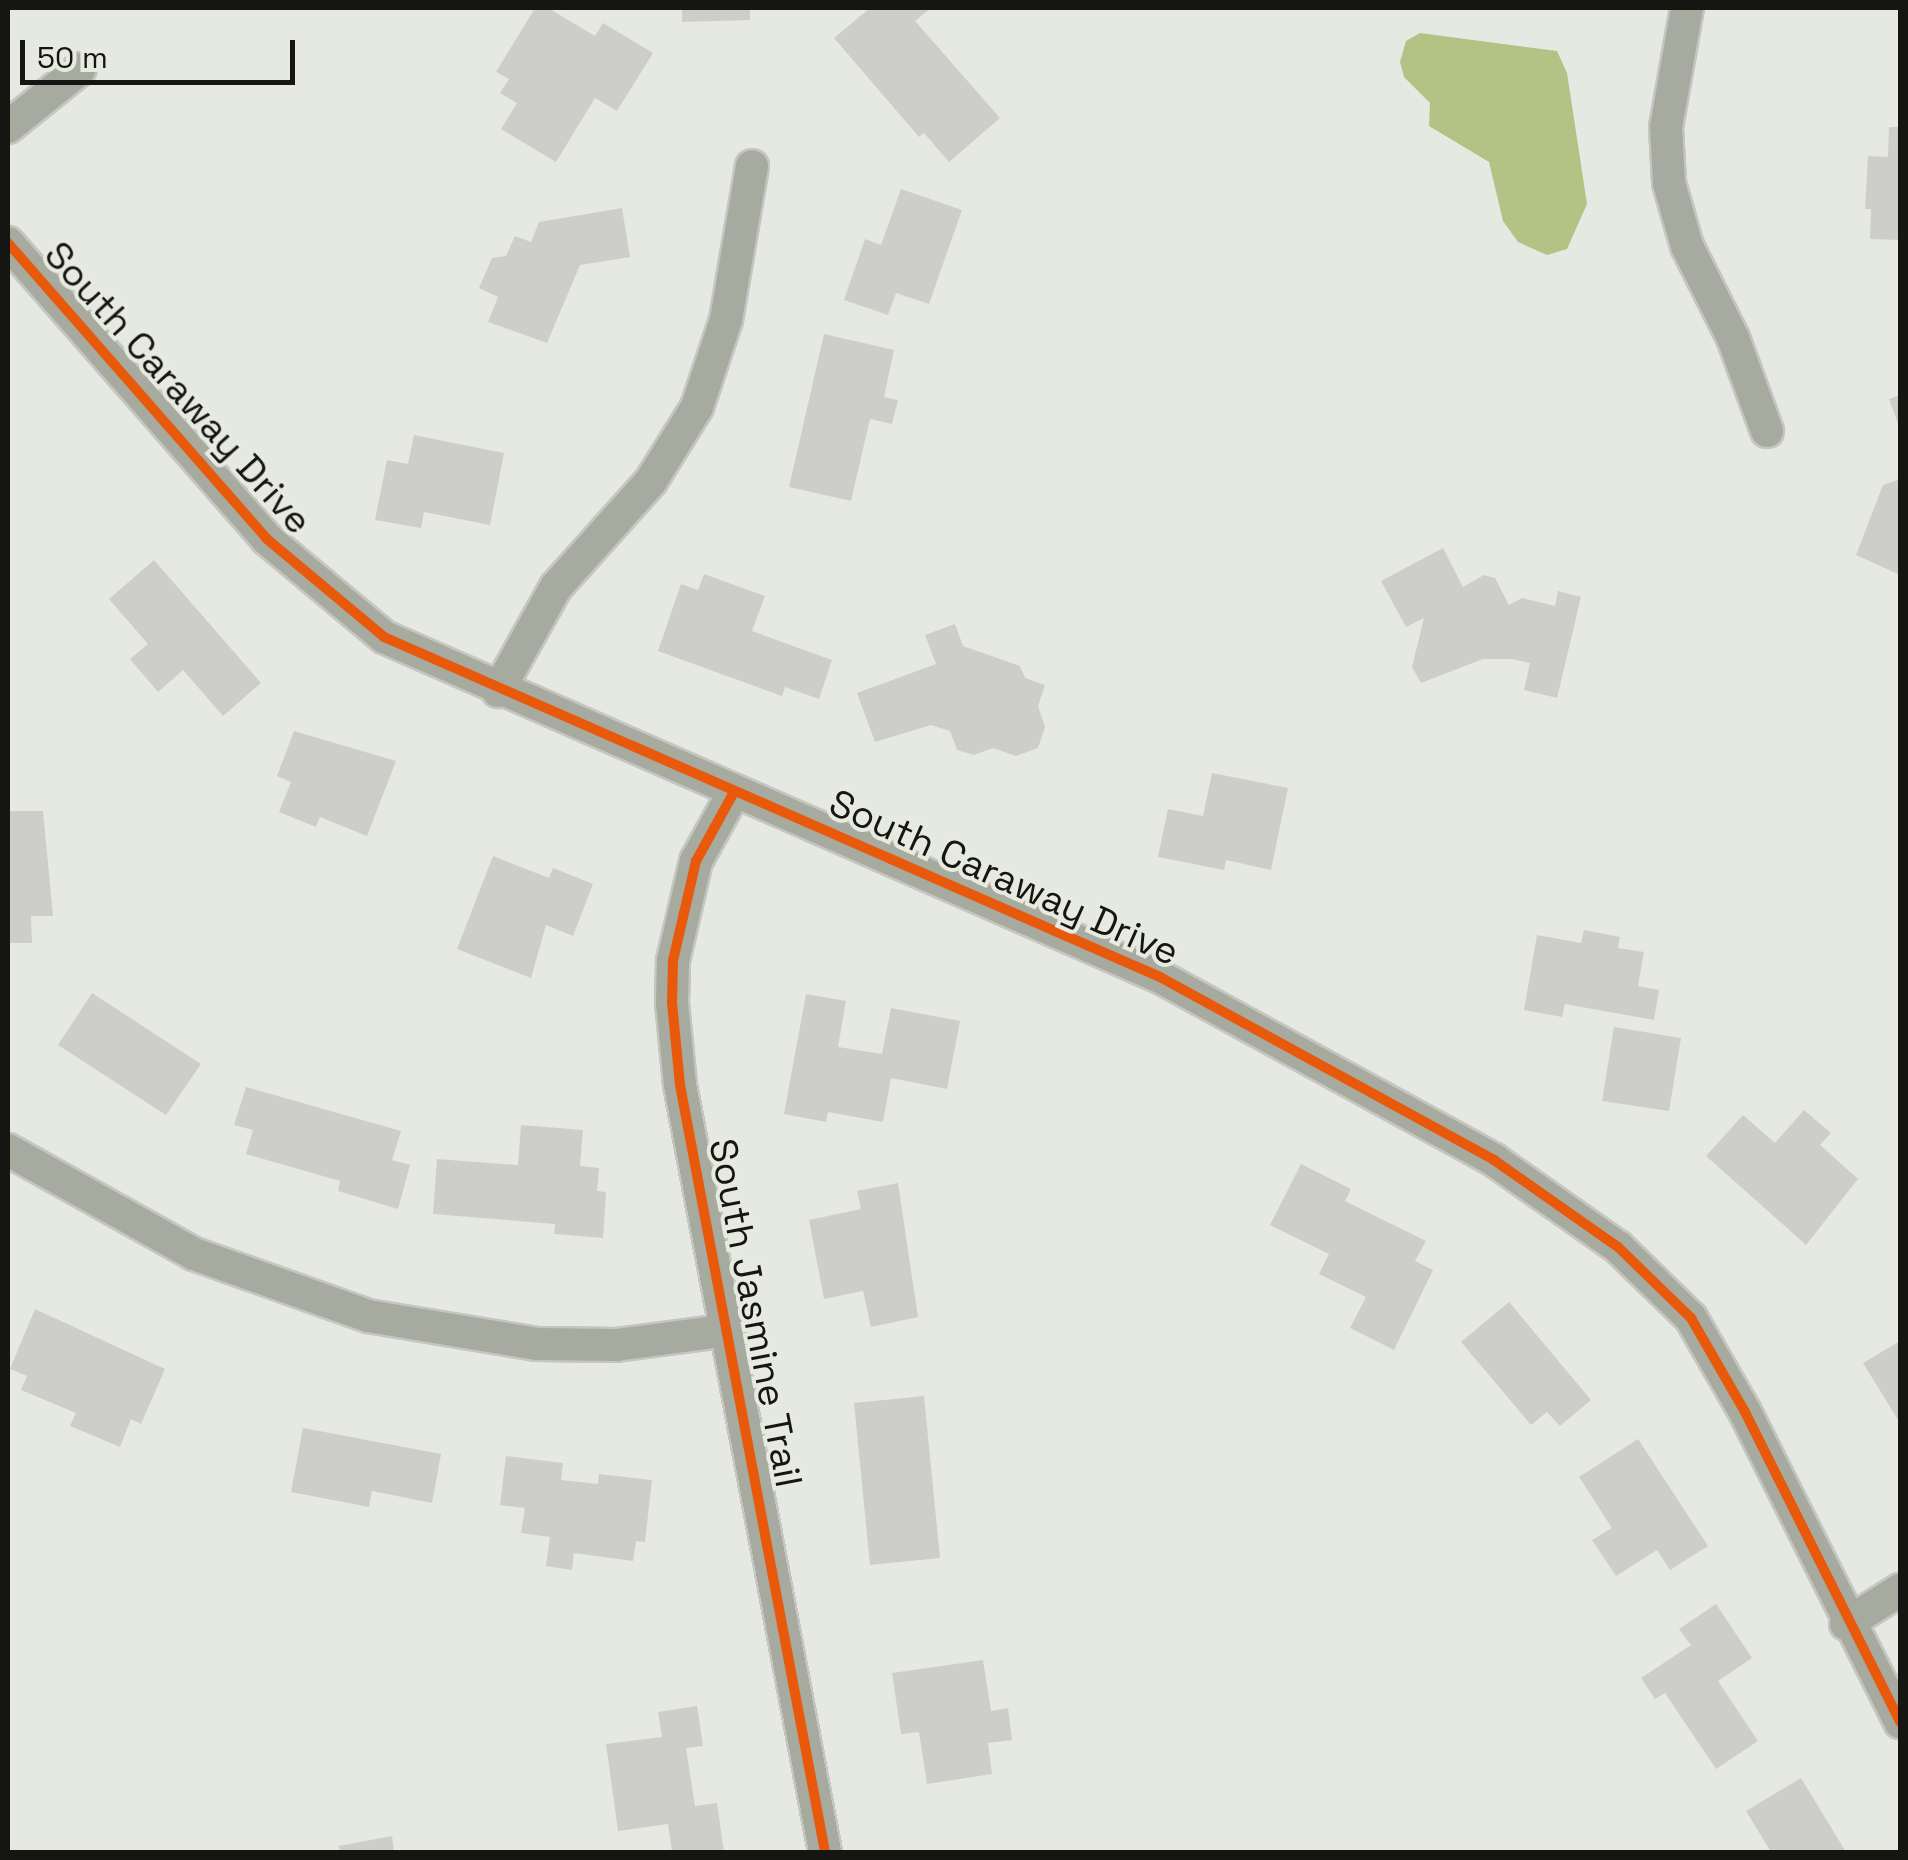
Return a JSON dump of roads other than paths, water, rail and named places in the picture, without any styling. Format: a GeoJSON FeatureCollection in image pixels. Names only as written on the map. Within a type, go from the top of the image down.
{"type":"FeatureCollection","features":[{"type":"Feature","properties":{"kind":"street"},"geometry":{"type":"LineString","coordinates":[[1687,8],[1666,127],[1669,183],[1687,246],[1733,338],[1767,431]]}},
{"type":"Feature","properties":{"kind":"street"},"geometry":{"type":"LineString","coordinates":[[8,127],[80,69]]}},
{"type":"Feature","properties":{"kind":"street"},"geometry":{"type":"LineString","coordinates":[[498,691],[556,587],[651,481],[697,407],[726,320],[752,166]]}},
{"type":"Feature","properties":{"kind":"street","name":"South Caraway Drive"},"geometry":{"type":"LineString","coordinates":[[8,243],[267,539],[384,637],[498,691],[1160,977],[1494,1160],[1618,1248],[1690,1318],[1745,1412],[1846,1624],[1900,1722]]}},
{"type":"Feature","properties":{"kind":"street","name":"South Jasmine Trail"},"geometry":{"type":"LineString","coordinates":[[734,792],[696,861],[673,960],[672,1003],[680,1084],[730,1330],[825,1852]]}},
{"type":"Feature","properties":{"kind":"street"},"geometry":{"type":"LineString","coordinates":[[8,1150],[194,1254],[368,1316],[538,1344],[616,1344],[730,1330]]}},
{"type":"Feature","properties":{"kind":"street"},"geometry":{"type":"LineString","coordinates":[[1846,1624],[1900,1590]]}}]}
